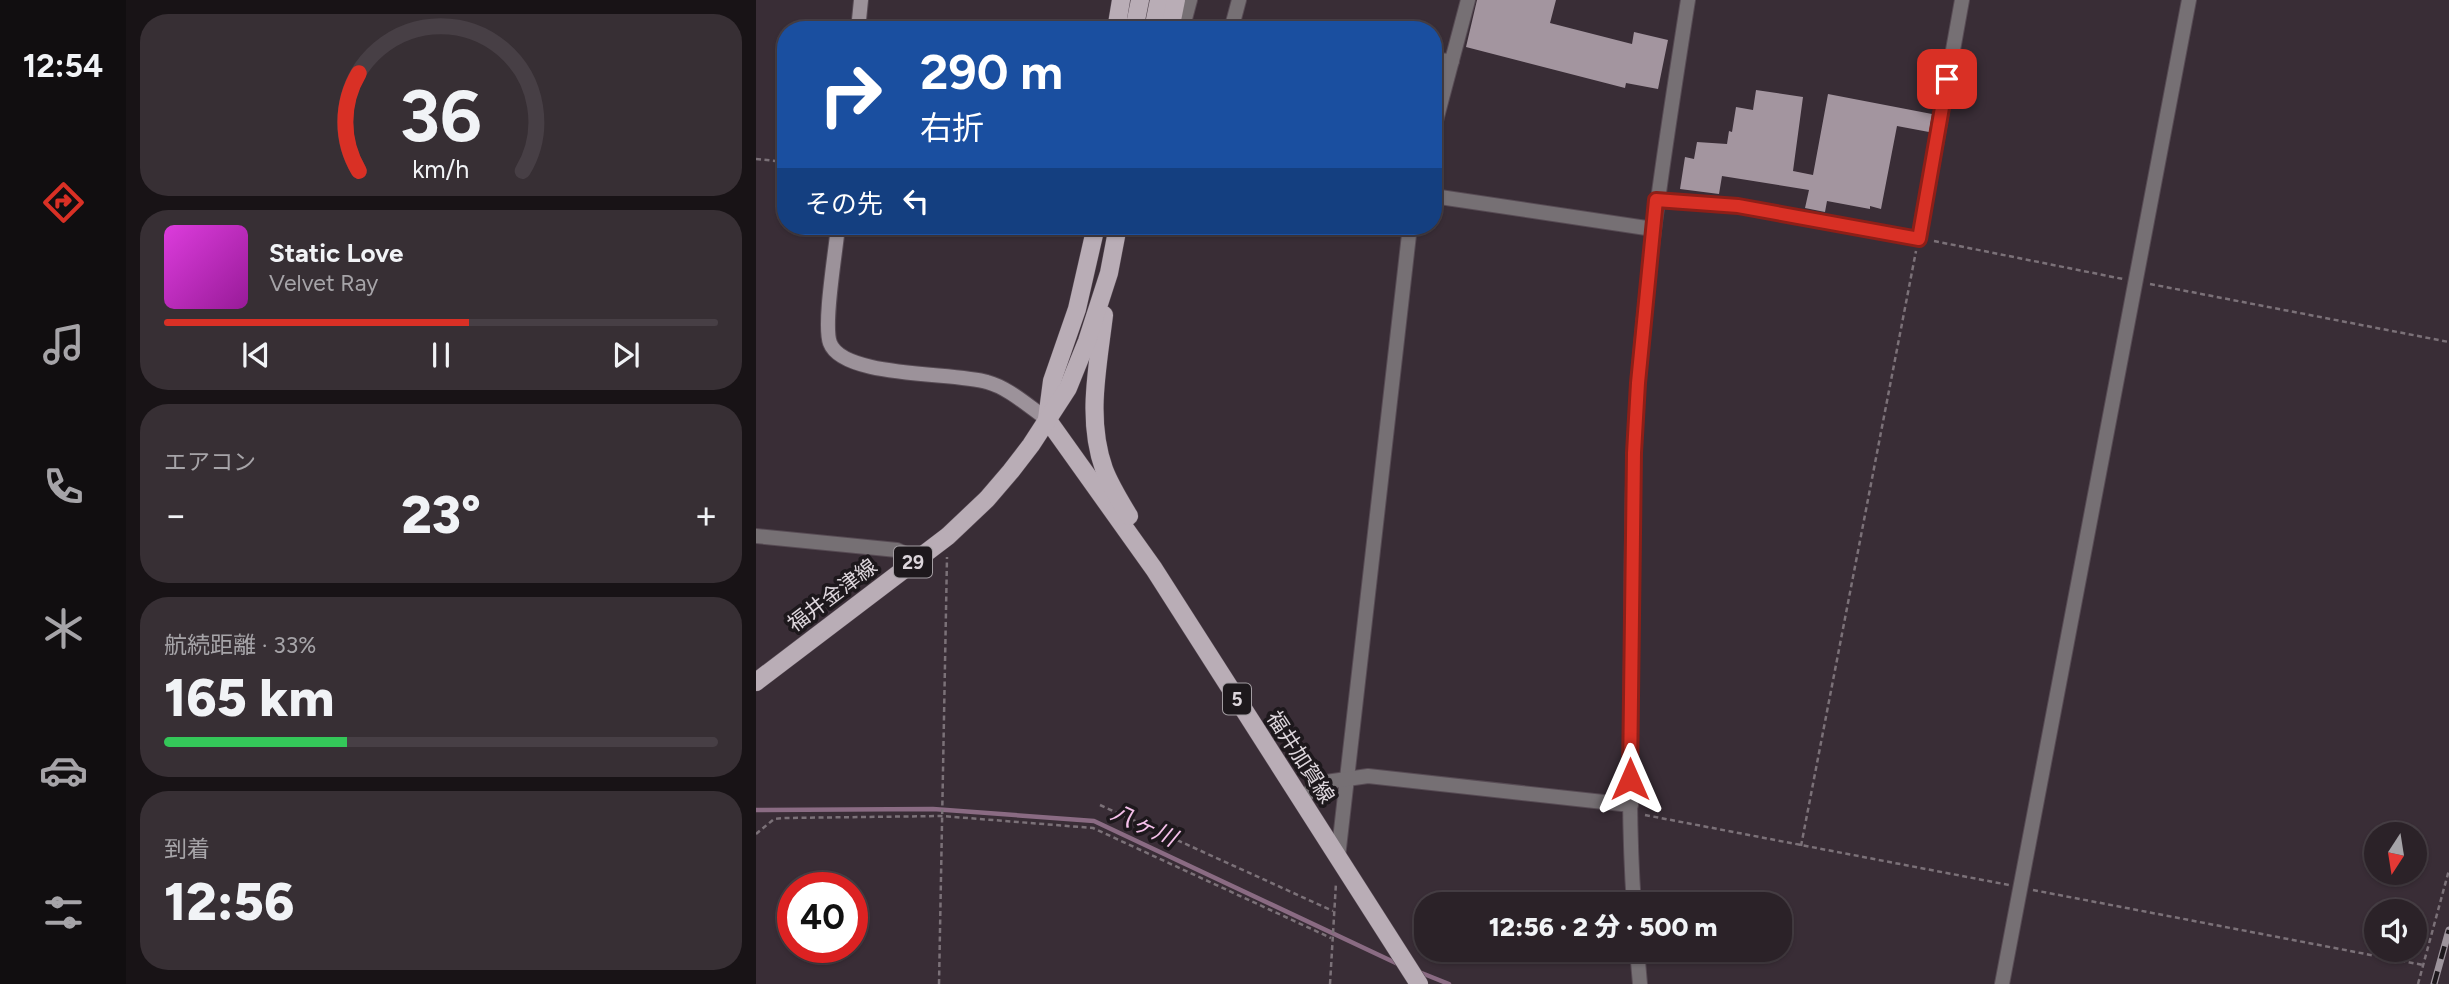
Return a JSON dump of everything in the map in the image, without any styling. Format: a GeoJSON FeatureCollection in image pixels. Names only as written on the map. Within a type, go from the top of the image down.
{"type":"FeatureCollection","features":[{"type":"Feature","properties":{"kind":"main road"},"geometry":{"type":"LineString","coordinates":[[859,21],[861,0]]}},
{"type":"Feature","properties":{"kind":"main road"},"geometry":{"type":"LineString","coordinates":[[1118,21],[1121,0]]}},
{"type":"Feature","properties":{"kind":"main road"},"geometry":{"type":"LineString","coordinates":[[1136,21],[1140,0]]}},
{"type":"Feature","properties":{"kind":"main road"},"geometry":{"type":"LineString","coordinates":[[1155,21],[1159,0]]}},
{"type":"Feature","properties":{"kind":"main road"},"geometry":{"type":"LineString","coordinates":[[1172,21],[1176,0]]}},
{"type":"Feature","properties":{"kind":"main road"},"geometry":{"type":"LineString","coordinates":[[837,235],[828,326],[830,344],[836,353],[856,365],[988,382],[1013,395],[1046,419]]}},
{"type":"Feature","properties":{"kind":"main road"},"geometry":{"type":"LineString","coordinates":[[1046,419],[1052,381],[1077,309],[1094,235]]}},
{"type":"Feature","properties":{"kind":"main road"},"geometry":{"type":"LineString","coordinates":[[1116,235],[1093,406],[1095,440],[1104,470],[1154,569]]}},
{"type":"Feature","properties":{"kind":"main road"},"geometry":{"type":"LineString","coordinates":[[1046,419],[1068,388],[1087,341],[1109,273]]}},
{"type":"Feature","properties":{"kind":"main road","name":"福井金津線"},"geometry":{"type":"LineString","coordinates":[[756,682],[948,536],[987,499],[1011,471],[1046,419]]}},
{"type":"Feature","properties":{"kind":"main road","name":"福井加賀線"},"geometry":{"type":"LineString","coordinates":[[1046,419],[1154,569],[1419,984]]}},
{"type":"Feature","properties":{"kind":"street"},"geometry":{"type":"LineString","coordinates":[[1184,21],[1190,0]]}},
{"type":"Feature","properties":{"kind":"street"},"geometry":{"type":"LineString","coordinates":[[1234,21],[1240,0]]}},
{"type":"Feature","properties":{"kind":"street"},"geometry":{"type":"LineString","coordinates":[[1442,98],[1468,0]]}},
{"type":"Feature","properties":{"kind":"street"},"geometry":{"type":"LineString","coordinates":[[1634,892],[1631,805],[1634,453],[1638,383],[1656,200],[1688,0]]}},
{"type":"Feature","properties":{"kind":"street"},"geometry":{"type":"LineString","coordinates":[[1656,200],[1738,206],[1919,239],[1962,0]]}},
{"type":"Feature","properties":{"kind":"street"},"geometry":{"type":"LineString","coordinates":[[2002,984],[2189,0]]}},
{"type":"Feature","properties":{"kind":"street"},"geometry":{"type":"LineString","coordinates":[[1442,60],[1452,61]]}},
{"type":"Feature","properties":{"kind":"street"},"geometry":{"type":"LineString","coordinates":[[1442,197],[1654,229]]}},
{"type":"Feature","properties":{"kind":"street"},"geometry":{"type":"LineString","coordinates":[[1338,857],[1409,235]]}},
{"type":"Feature","properties":{"kind":"street"},"geometry":{"type":"LineString","coordinates":[[756,536],[897,550],[917,559]]}},
{"type":"Feature","properties":{"kind":"street"},"geometry":{"type":"LineString","coordinates":[[1300,798],[1326,782],[1368,776],[1631,805]]}},
{"type":"Feature","properties":{"kind":"street"},"geometry":{"type":"LineString","coordinates":[[1638,962],[1640,984]]}},
{"type":"Feature","properties":{"kind":"path"},"geometry":{"type":"LineString","coordinates":[[756,159],[777,161]]}},
{"type":"Feature","properties":{"kind":"path"},"geometry":{"type":"LineString","coordinates":[[1801,846],[1919,239],[2449,342]]}},
{"type":"Feature","properties":{"kind":"path"},"geometry":{"type":"LineString","coordinates":[[939,984],[948,536]]}},
{"type":"Feature","properties":{"kind":"path"},"geometry":{"type":"LineString","coordinates":[[1100,805],[1333,911]]}},
{"type":"Feature","properties":{"kind":"path"},"geometry":{"type":"LineString","coordinates":[[756,834],[774,820],[784,818],[942,816],[1093,828],[1331,938]]}},
{"type":"Feature","properties":{"kind":"path"},"geometry":{"type":"LineString","coordinates":[[2418,984],[2449,870]]}},
{"type":"Feature","properties":{"kind":"path"},"geometry":{"type":"LineString","coordinates":[[1330,984],[1335,884]]}},
{"type":"Feature","properties":{"kind":"building"},"geometry":{"type":"Polygon","coordinates":[[[1477,0],[1556,0],[1550,23],[1632,44],[1634,32],[1668,40],[1658,89],[1626,83],[1625,88],[1466,47],[1477,0]]]}},
{"type":"Feature","properties":{"kind":"building"},"geometry":{"type":"Polygon","coordinates":[[[1756,90],[1803,97],[1793,171],[1813,175],[1828,94],[1932,114],[1929,132],[1897,126],[1881,209],[1827,201],[1825,212],[1805,208],[1809,190],[1722,176],[1719,194],[1680,189],[1685,157],[1694,159],[1697,142],[1727,144],[1736,107],[1753,110],[1756,90]]]}},
{"type":"Feature","properties":{"kind":"waterway","name":"八ヶ川"},"geometry":{"type":"LineString","coordinates":[[756,810],[933,809],[1094,821],[1398,964]]}},
{"type":"Feature","properties":{"kind":"waterway","name":"八ヶ川"},"geometry":{"type":"LineString","coordinates":[[1419,972],[1449,984]]}},
{"type":"Feature","properties":{"kind":"railway"},"geometry":{"type":"LineString","coordinates":[[2434,984],[2449,930]]}},
{"type":"Feature","properties":{"kind":"route"},"geometry":{"type":"LineString","coordinates":[[1630,779],[1634,453],[1656,200],[1738,206],[1919,239],[1947,79]]}}]}
